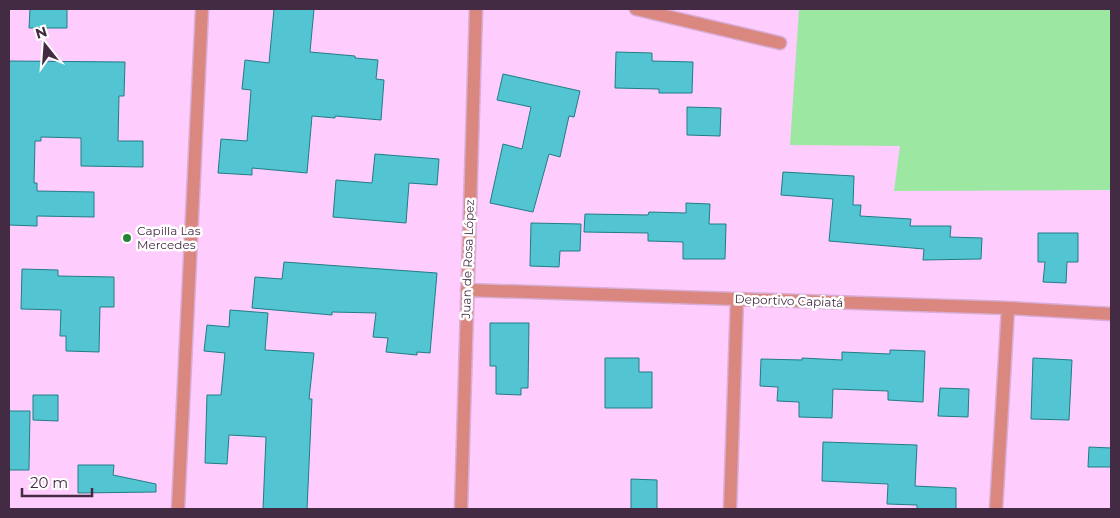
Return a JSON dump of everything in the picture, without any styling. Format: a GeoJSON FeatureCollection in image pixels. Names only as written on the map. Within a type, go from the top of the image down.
{"type":"FeatureCollection","features":[{"type":"Feature","properties":{"kind":"street"},"geometry":{"type":"LineString","coordinates":[[178,509],[202,9]]}},
{"type":"Feature","properties":{"kind":"street","name":"Juan de Rosa López"},"geometry":{"type":"LineString","coordinates":[[461,509],[476,9]]}},
{"type":"Feature","properties":{"kind":"street"},"geometry":{"type":"LineString","coordinates":[[636,9],[780,43]]}},
{"type":"Feature","properties":{"kind":"street","name":"Deportivo Capiatá"},"geometry":{"type":"LineString","coordinates":[[467,290],[1008,308],[1111,314]]}},
{"type":"Feature","properties":{"kind":"street"},"geometry":{"type":"LineString","coordinates":[[730,509],[737,299]]}},
{"type":"Feature","properties":{"kind":"street"},"geometry":{"type":"LineString","coordinates":[[996,509],[1008,308]]}},
{"type":"Feature","properties":{"kind":"green space"},"geometry":{"type":"Polygon","coordinates":[[[799,9],[1111,9],[1111,190],[894,191],[900,146],[790,145],[799,9]]]}},
{"type":"Feature","properties":{"kind":"building"},"geometry":{"type":"Polygon","coordinates":[[[30,9],[67,9],[67,28],[29,28],[30,9]]]}},
{"type":"Feature","properties":{"kind":"building"},"geometry":{"type":"Polygon","coordinates":[[[274,9],[314,9],[310,52],[378,60],[376,79],[384,80],[381,120],[312,116],[307,173],[252,168],[252,175],[218,173],[221,139],[247,141],[251,90],[242,89],[245,60],[269,63],[274,9]]]}},
{"type":"Feature","properties":{"kind":"building"},"geometry":{"type":"Polygon","coordinates":[[[616,52],[652,53],[652,61],[693,62],[692,93],[659,93],[659,89],[615,88],[616,52]]]}},
{"type":"Feature","properties":{"kind":"building"},"geometry":{"type":"Polygon","coordinates":[[[9,61],[125,62],[124,96],[119,96],[118,141],[143,141],[143,167],[81,166],[81,138],[41,137],[41,141],[35,141],[34,183],[37,183],[37,191],[94,192],[94,217],[37,216],[37,226],[9,225],[9,61]]]}},
{"type":"Feature","properties":{"kind":"building"},"geometry":{"type":"Polygon","coordinates":[[[503,74],[580,91],[574,117],[569,116],[560,157],[549,154],[533,212],[490,203],[503,144],[522,149],[531,107],[497,100],[503,74]]]}},
{"type":"Feature","properties":{"kind":"building"},"geometry":{"type":"Polygon","coordinates":[[[687,107],[721,108],[720,136],[687,135],[687,107]]]}},
{"type":"Feature","properties":{"kind":"building"},"geometry":{"type":"Polygon","coordinates":[[[375,154],[439,159],[437,185],[409,183],[406,223],[333,217],[336,180],[372,183],[375,154]]]}},
{"type":"Feature","properties":{"kind":"building"},"geometry":{"type":"Polygon","coordinates":[[[783,172],[854,176],[853,205],[861,205],[860,216],[911,219],[910,226],[951,226],[950,237],[982,238],[981,259],[923,260],[924,249],[829,241],[833,199],[781,195],[783,172]]]}},
{"type":"Feature","properties":{"kind":"building"},"geometry":{"type":"Polygon","coordinates":[[[686,203],[710,204],[709,224],[726,224],[725,259],[683,259],[683,242],[648,241],[648,233],[584,232],[585,214],[648,215],[649,212],[686,213],[686,203]]]}},
{"type":"Feature","properties":{"kind":"building"},"geometry":{"type":"Polygon","coordinates":[[[531,223],[581,224],[580,251],[560,251],[559,267],[530,266],[531,223]]]}},
{"type":"Feature","properties":{"kind":"building"},"geometry":{"type":"Polygon","coordinates":[[[1038,233],[1078,233],[1078,262],[1067,262],[1066,283],[1043,282],[1045,262],[1038,262],[1038,233]]]}},
{"type":"Feature","properties":{"kind":"building"},"geometry":{"type":"Polygon","coordinates":[[[284,262],[437,273],[430,353],[417,352],[417,355],[386,352],[388,338],[373,337],[376,313],[332,312],[332,315],[252,308],[255,277],[282,279],[284,262]]]}},
{"type":"Feature","properties":{"kind":"building"},"geometry":{"type":"Polygon","coordinates":[[[22,269],[58,270],[58,276],[114,277],[114,307],[100,307],[99,352],[66,351],[66,336],[60,336],[61,310],[21,309],[22,269]]]}},
{"type":"Feature","properties":{"kind":"building"},"geometry":{"type":"Polygon","coordinates":[[[230,310],[268,313],[265,350],[314,353],[309,399],[312,399],[307,509],[263,509],[266,437],[229,435],[227,464],[205,463],[207,395],[221,395],[225,353],[204,351],[207,325],[229,327],[230,310]]]}},
{"type":"Feature","properties":{"kind":"building"},"geometry":{"type":"Polygon","coordinates":[[[490,323],[529,323],[528,388],[521,388],[521,395],[496,394],[496,366],[490,366],[490,323]]]}},
{"type":"Feature","properties":{"kind":"building"},"geometry":{"type":"Polygon","coordinates":[[[890,350],[925,351],[923,402],[888,400],[888,391],[833,389],[832,418],[799,417],[799,402],[777,401],[778,387],[760,386],[761,359],[802,360],[802,358],[842,360],[842,352],[890,354],[890,350]]]}},
{"type":"Feature","properties":{"kind":"building"},"geometry":{"type":"Polygon","coordinates":[[[605,358],[639,358],[639,372],[652,372],[652,408],[605,408],[605,358]]]}},
{"type":"Feature","properties":{"kind":"building"},"geometry":{"type":"Polygon","coordinates":[[[1033,358],[1072,360],[1069,420],[1031,419],[1033,358]]]}},
{"type":"Feature","properties":{"kind":"building"},"geometry":{"type":"Polygon","coordinates":[[[940,388],[969,389],[968,417],[938,416],[940,388]]]}},
{"type":"Feature","properties":{"kind":"building"},"geometry":{"type":"Polygon","coordinates":[[[33,395],[58,395],[58,421],[33,420],[33,395]]]}},
{"type":"Feature","properties":{"kind":"building"},"geometry":{"type":"Polygon","coordinates":[[[9,411],[30,411],[29,470],[9,470],[9,411]]]}},
{"type":"Feature","properties":{"kind":"building"},"geometry":{"type":"Polygon","coordinates":[[[823,442],[917,445],[915,486],[956,488],[956,509],[917,509],[917,505],[887,504],[888,484],[822,481],[823,442]]]}},
{"type":"Feature","properties":{"kind":"building"},"geometry":{"type":"Polygon","coordinates":[[[1089,447],[1111,448],[1111,467],[1088,467],[1089,447]]]}},
{"type":"Feature","properties":{"kind":"building"},"geometry":{"type":"Polygon","coordinates":[[[78,465],[114,465],[113,475],[156,484],[156,492],[78,493],[78,465]]]}},
{"type":"Feature","properties":{"kind":"building"},"geometry":{"type":"Polygon","coordinates":[[[631,479],[657,480],[657,509],[631,509],[631,479]]]}},
{"type":"Feature","properties":{"kind":"place","name":"Capilla Las Mercedes"},"geometry":{"type":"Point","coordinates":[127,238]}}]}
